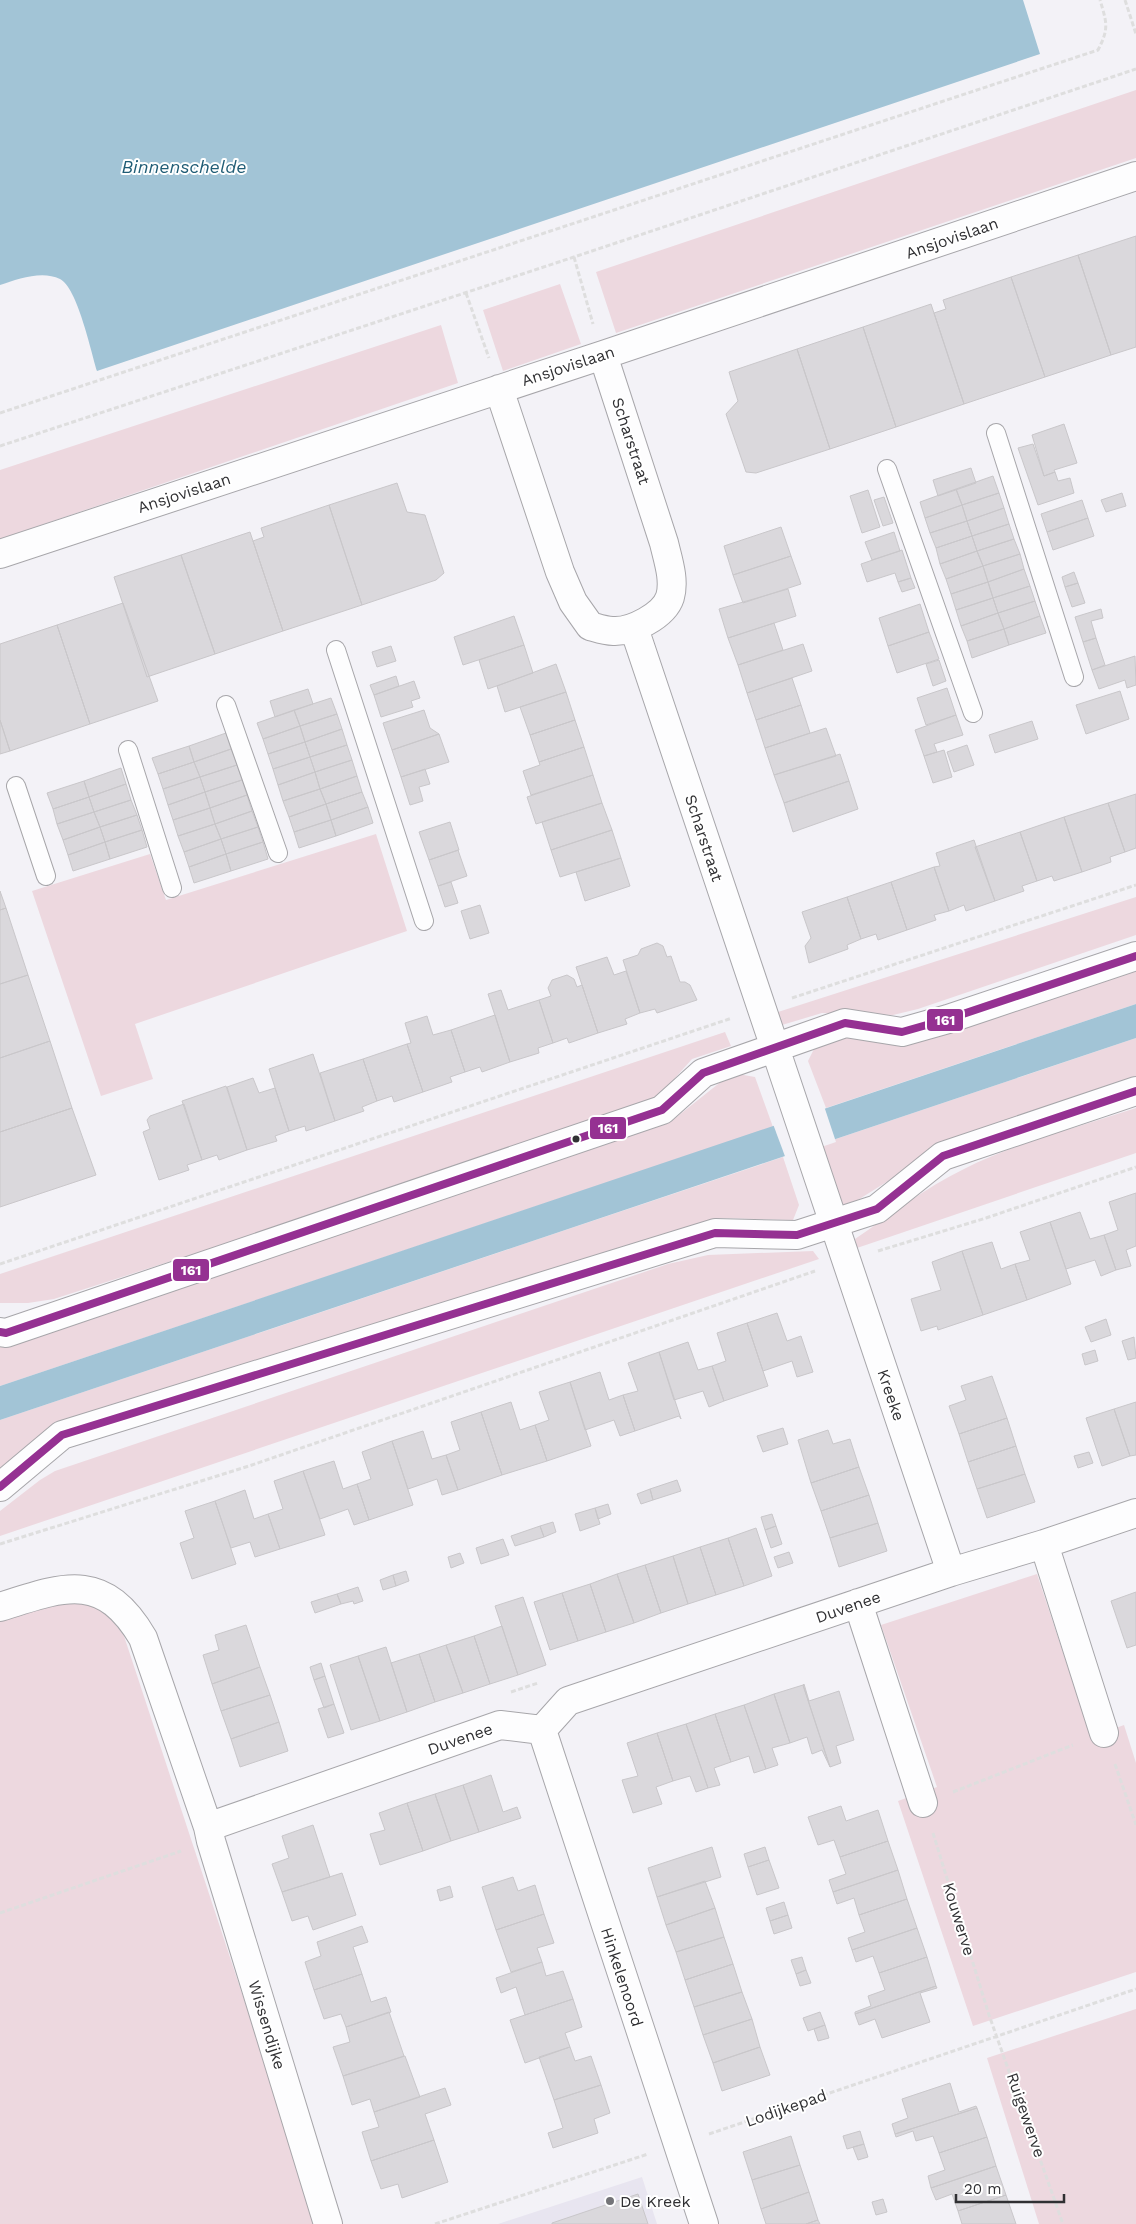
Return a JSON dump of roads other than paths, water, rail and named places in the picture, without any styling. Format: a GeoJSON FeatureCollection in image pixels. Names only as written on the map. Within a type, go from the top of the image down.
{"type":"FeatureCollection","features":[{"type":"Feature","properties":{"kind":"street","name":"Ansjovislaan"},"geometry":{"type":"LineString","coordinates":[[0,554],[1136,176]]}},
{"type":"Feature","properties":{"kind":"street","name":"Scharstraat"},"geometry":{"type":"LineString","coordinates":[[499,389],[560,572],[573,602],[590,626],[612,631],[634,628],[656,615],[670,598],[671,573],[664,543],[602,355]]}},
{"type":"Feature","properties":{"kind":"street","name":"Scharstraat"},"geometry":{"type":"LineString","coordinates":[[634,628],[760,1009],[775,1048]]}},
{"type":"Feature","properties":{"kind":"street"},"geometry":{"type":"LineString","coordinates":[[0,1332],[6,1333],[662,1110],[703,1073],[845,1023],[902,1032],[948,1019],[1136,956]]}},
{"type":"Feature","properties":{"kind":"street","name":"Kreeke"},"geometry":{"type":"LineString","coordinates":[[775,1048],[951,1572]]}},
{"type":"Feature","properties":{"kind":"street"},"geometry":{"type":"LineString","coordinates":[[0,1486],[62,1436],[715,1233],[797,1235],[877,1210],[943,1156],[1136,1091]]}},
{"type":"Feature","properties":{"kind":"street","name":"Duvenee"},"geometry":{"type":"LineString","coordinates":[[209,1834],[500,1725],[542,1730],[568,1701],[951,1572],[1044,1544],[1136,1513]]}},
{"type":"Feature","properties":{"kind":"street"},"geometry":{"type":"LineString","coordinates":[[1044,1544],[1104,1733]]}},
{"type":"Feature","properties":{"kind":"street"},"geometry":{"type":"LineString","coordinates":[[0,1607],[68,1588],[92,1591],[114,1601],[131,1617],[143,1638],[209,1834]]}},
{"type":"Feature","properties":{"kind":"street"},"geometry":{"type":"LineString","coordinates":[[858,1604],[923,1803]]}},
{"type":"Feature","properties":{"kind":"street","name":"Hinkelenoord"},"geometry":{"type":"LineString","coordinates":[[542,1730],[676,2145],[704,2224]]}},
{"type":"Feature","properties":{"kind":"street","name":"Wissendijke"},"geometry":{"type":"LineString","coordinates":[[209,1834],[328,2224]]}},
{"type":"Feature","properties":{"kind":"lane"},"geometry":{"type":"LineString","coordinates":[[996,433],[1074,677]]}},
{"type":"Feature","properties":{"kind":"lane"},"geometry":{"type":"LineString","coordinates":[[887,469],[973,713]]}},
{"type":"Feature","properties":{"kind":"lane"},"geometry":{"type":"LineString","coordinates":[[336,650],[424,921]]}},
{"type":"Feature","properties":{"kind":"lane"},"geometry":{"type":"LineString","coordinates":[[226,706],[278,853]]}},
{"type":"Feature","properties":{"kind":"lane"},"geometry":{"type":"LineString","coordinates":[[128,750],[172,888]]}},
{"type":"Feature","properties":{"kind":"lane"},"geometry":{"type":"LineString","coordinates":[[16,786],[46,876]]}},
{"type":"Feature","properties":{"kind":"water","name":"Binnenschelde"},"geometry":{"type":"Polygon","coordinates":[[[0,0],[1023,0],[1040,54],[97,371],[78,306],[66,284],[53,276],[38,275],[0,285],[0,0]]]}},
{"type":"Feature","properties":{"kind":"water"},"geometry":{"type":"Polygon","coordinates":[[[1136,1004],[1136,1038],[0,1420],[0,1386],[1136,1004]]]}},
{"type":"Feature","properties":{"kind":"place","name":"De Kreek"},"geometry":{"type":"Point","coordinates":[610,2201]}}]}
